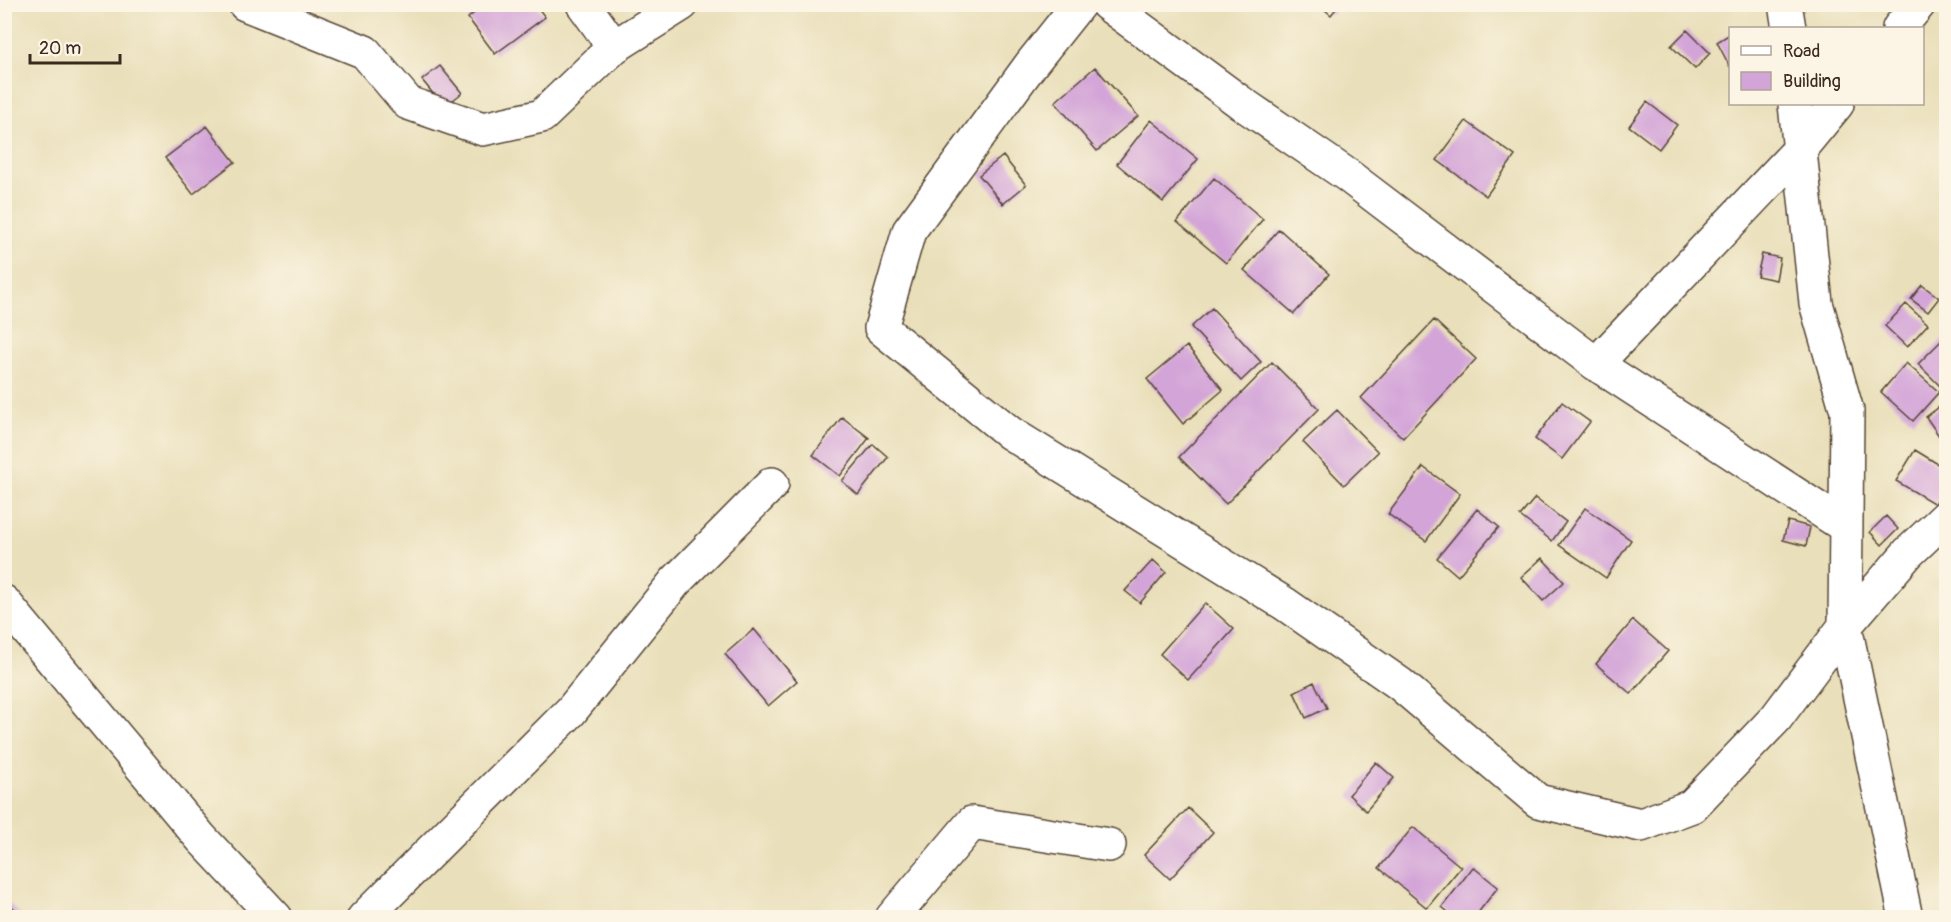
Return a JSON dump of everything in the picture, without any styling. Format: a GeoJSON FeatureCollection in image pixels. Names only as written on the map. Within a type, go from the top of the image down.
{"type":"FeatureCollection","features":[{"type":"Feature","properties":{"kind":"street"},"geometry":{"type":"LineString","coordinates":[[245,4],[365,52],[408,103],[483,129],[542,116],[614,47],[682,4]]}},
{"type":"Feature","properties":{"kind":"street"},"geometry":{"type":"LineString","coordinates":[[583,4],[614,47]]}},
{"type":"Feature","properties":{"kind":"street"},"geometry":{"type":"LineString","coordinates":[[1079,4],[1032,63],[909,231],[881,328],[1010,433],[1285,604],[1400,684],[1538,801],[1641,825],[1692,806],[1776,717],[1845,626],[1908,553],[1947,517]]}},
{"type":"Feature","properties":{"kind":"street"},"geometry":{"type":"LineString","coordinates":[[1107,4],[1240,102],[1347,175],[1596,364],[1846,527]]}},
{"type":"Feature","properties":{"kind":"street"},"geometry":{"type":"LineString","coordinates":[[1785,4],[1789,27]]}},
{"type":"Feature","properties":{"kind":"street"},"geometry":{"type":"LineString","coordinates":[[1900,27],[1919,4]]}},
{"type":"Feature","properties":{"kind":"street"},"geometry":{"type":"LineString","coordinates":[[1795,105],[1816,303],[1847,411],[1845,626],[1906,918]]}},
{"type":"Feature","properties":{"kind":"street"},"geometry":{"type":"LineString","coordinates":[[1596,364],[1800,149],[1836,105]]}},
{"type":"Feature","properties":{"kind":"street"},"geometry":{"type":"LineString","coordinates":[[364,918],[571,711],[675,582],[772,484]]}},
{"type":"Feature","properties":{"kind":"street"},"geometry":{"type":"LineString","coordinates":[[4,602],[201,838],[276,918]]}},
{"type":"Feature","properties":{"kind":"street"},"geometry":{"type":"LineString","coordinates":[[892,918],[972,823],[1109,845]]}},
{"type":"Feature","properties":{"kind":"building"},"geometry":{"type":"Polygon","coordinates":[[[485,4],[535,4],[545,17],[495,54],[468,18],[485,4]]]}},
{"type":"Feature","properties":{"kind":"building"},"geometry":{"type":"Polygon","coordinates":[[[1318,4],[1340,4],[1331,15],[1318,4]]]}},
{"type":"Feature","properties":{"kind":"building"},"geometry":{"type":"Polygon","coordinates":[[[1687,30],[1710,53],[1695,69],[1671,46],[1687,30]]]}},
{"type":"Feature","properties":{"kind":"building"},"geometry":{"type":"Polygon","coordinates":[[[1729,35],[1729,65],[1717,42],[1729,35]]]}},
{"type":"Feature","properties":{"kind":"building"},"geometry":{"type":"Polygon","coordinates":[[[440,66],[462,93],[444,107],[422,80],[440,66]]]}},
{"type":"Feature","properties":{"kind":"building"},"geometry":{"type":"Polygon","coordinates":[[[1095,67],[1138,116],[1097,151],[1055,102],[1095,67]]]}},
{"type":"Feature","properties":{"kind":"building"},"geometry":{"type":"Polygon","coordinates":[[[1647,102],[1677,125],[1659,149],[1629,126],[1647,102]]]}},
{"type":"Feature","properties":{"kind":"building"},"geometry":{"type":"Polygon","coordinates":[[[1151,120],[1198,159],[1163,202],[1117,164],[1151,120]]]}},
{"type":"Feature","properties":{"kind":"building"},"geometry":{"type":"Polygon","coordinates":[[[1466,121],[1515,156],[1486,196],[1437,160],[1466,121]]]}},
{"type":"Feature","properties":{"kind":"building"},"geometry":{"type":"Polygon","coordinates":[[[207,126],[235,162],[193,194],[165,158],[207,126]]]}},
{"type":"Feature","properties":{"kind":"building"},"geometry":{"type":"Polygon","coordinates":[[[1003,156],[1026,185],[1003,204],[979,175],[1003,156]]]}},
{"type":"Feature","properties":{"kind":"building"},"geometry":{"type":"Polygon","coordinates":[[[1214,178],[1263,219],[1226,263],[1177,222],[1214,178]]]}},
{"type":"Feature","properties":{"kind":"building"},"geometry":{"type":"Polygon","coordinates":[[[1279,229],[1329,274],[1294,314],[1244,270],[1279,229]]]}},
{"type":"Feature","properties":{"kind":"building"},"geometry":{"type":"Polygon","coordinates":[[[1762,254],[1780,258],[1776,280],[1757,276],[1762,254]]]}},
{"type":"Feature","properties":{"kind":"building"},"geometry":{"type":"Polygon","coordinates":[[[1922,285],[1939,298],[1928,312],[1911,299],[1922,285]]]}},
{"type":"Feature","properties":{"kind":"building"},"geometry":{"type":"Polygon","coordinates":[[[1906,304],[1928,324],[1907,347],[1885,326],[1906,304]]]}},
{"type":"Feature","properties":{"kind":"building"},"geometry":{"type":"Polygon","coordinates":[[[1212,308],[1261,362],[1241,381],[1191,327],[1212,308]]]}},
{"type":"Feature","properties":{"kind":"building"},"geometry":{"type":"Polygon","coordinates":[[[1434,320],[1476,359],[1403,438],[1361,398],[1434,320]]]}},
{"type":"Feature","properties":{"kind":"building"},"geometry":{"type":"Polygon","coordinates":[[[1946,336],[1946,392],[1918,364],[1946,336]]]}},
{"type":"Feature","properties":{"kind":"building"},"geometry":{"type":"Polygon","coordinates":[[[1187,346],[1223,390],[1183,424],[1147,379],[1187,346]]]}},
{"type":"Feature","properties":{"kind":"building"},"geometry":{"type":"Polygon","coordinates":[[[1272,362],[1319,409],[1226,504],[1179,457],[1272,362]]]}},
{"type":"Feature","properties":{"kind":"building"},"geometry":{"type":"Polygon","coordinates":[[[1906,363],[1939,392],[1913,421],[1881,392],[1906,363]]]}},
{"type":"Feature","properties":{"kind":"building"},"geometry":{"type":"Polygon","coordinates":[[[1562,402],[1590,422],[1562,459],[1535,439],[1562,402]]]}},
{"type":"Feature","properties":{"kind":"building"},"geometry":{"type":"Polygon","coordinates":[[[1946,402],[1946,446],[1926,417],[1946,402]]]}},
{"type":"Feature","properties":{"kind":"building"},"geometry":{"type":"Polygon","coordinates":[[[1337,410],[1378,452],[1344,485],[1303,442],[1337,410]]]}},
{"type":"Feature","properties":{"kind":"building"},"geometry":{"type":"Polygon","coordinates":[[[842,417],[869,438],[840,476],[813,455],[842,417]]]}},
{"type":"Feature","properties":{"kind":"building"},"geometry":{"type":"Polygon","coordinates":[[[873,444],[888,457],[858,495],[842,481],[873,444]]]}},
{"type":"Feature","properties":{"kind":"building"},"geometry":{"type":"Polygon","coordinates":[[[1915,450],[1946,469],[1946,484],[1935,504],[1896,481],[1915,450]]]}},
{"type":"Feature","properties":{"kind":"building"},"geometry":{"type":"Polygon","coordinates":[[[1423,467],[1460,494],[1426,541],[1388,514],[1423,467]]]}},
{"type":"Feature","properties":{"kind":"building"},"geometry":{"type":"Polygon","coordinates":[[[1535,498],[1566,522],[1552,541],[1520,516],[1535,498]]]}},
{"type":"Feature","properties":{"kind":"building"},"geometry":{"type":"Polygon","coordinates":[[[1585,508],[1631,540],[1606,578],[1559,545],[1585,508]]]}},
{"type":"Feature","properties":{"kind":"building"},"geometry":{"type":"Polygon","coordinates":[[[1477,509],[1499,527],[1458,576],[1437,558],[1477,509]]]}},
{"type":"Feature","properties":{"kind":"building"},"geometry":{"type":"Polygon","coordinates":[[[1886,516],[1898,529],[1882,545],[1870,532],[1886,516]]]}},
{"type":"Feature","properties":{"kind":"building"},"geometry":{"type":"Polygon","coordinates":[[[1788,521],[1810,527],[1806,546],[1783,540],[1788,521]]]}},
{"type":"Feature","properties":{"kind":"building"},"geometry":{"type":"Polygon","coordinates":[[[1542,558],[1564,582],[1543,601],[1521,577],[1542,558]]]}},
{"type":"Feature","properties":{"kind":"building"},"geometry":{"type":"Polygon","coordinates":[[[1153,560],[1166,572],[1140,603],[1125,591],[1153,560]]]}},
{"type":"Feature","properties":{"kind":"building"},"geometry":{"type":"Polygon","coordinates":[[[1205,603],[1234,629],[1188,680],[1160,654],[1205,603]]]}},
{"type":"Feature","properties":{"kind":"building"},"geometry":{"type":"Polygon","coordinates":[[[1633,620],[1668,651],[1631,694],[1596,664],[1633,620]]]}},
{"type":"Feature","properties":{"kind":"building"},"geometry":{"type":"Polygon","coordinates":[[[754,629],[797,681],[768,706],[725,654],[754,629]]]}},
{"type":"Feature","properties":{"kind":"building"},"geometry":{"type":"Polygon","coordinates":[[[1314,682],[1327,708],[1306,718],[1294,692],[1314,682]]]}},
{"type":"Feature","properties":{"kind":"building"},"geometry":{"type":"Polygon","coordinates":[[[1376,762],[1394,778],[1366,811],[1349,795],[1376,762]]]}},
{"type":"Feature","properties":{"kind":"building"},"geometry":{"type":"Polygon","coordinates":[[[1188,808],[1213,832],[1170,879],[1144,855],[1188,808]]]}},
{"type":"Feature","properties":{"kind":"building"},"geometry":{"type":"Polygon","coordinates":[[[1413,827],[1461,867],[1427,908],[1379,868],[1413,827]]]}},
{"type":"Feature","properties":{"kind":"building"},"geometry":{"type":"Polygon","coordinates":[[[1473,867],[1498,887],[1474,918],[1455,918],[1442,907],[1473,867]]]}},
{"type":"Feature","properties":{"kind":"building"},"geometry":{"type":"Polygon","coordinates":[[[4,899],[21,915],[19,918],[4,918],[4,899]]]}}]}
